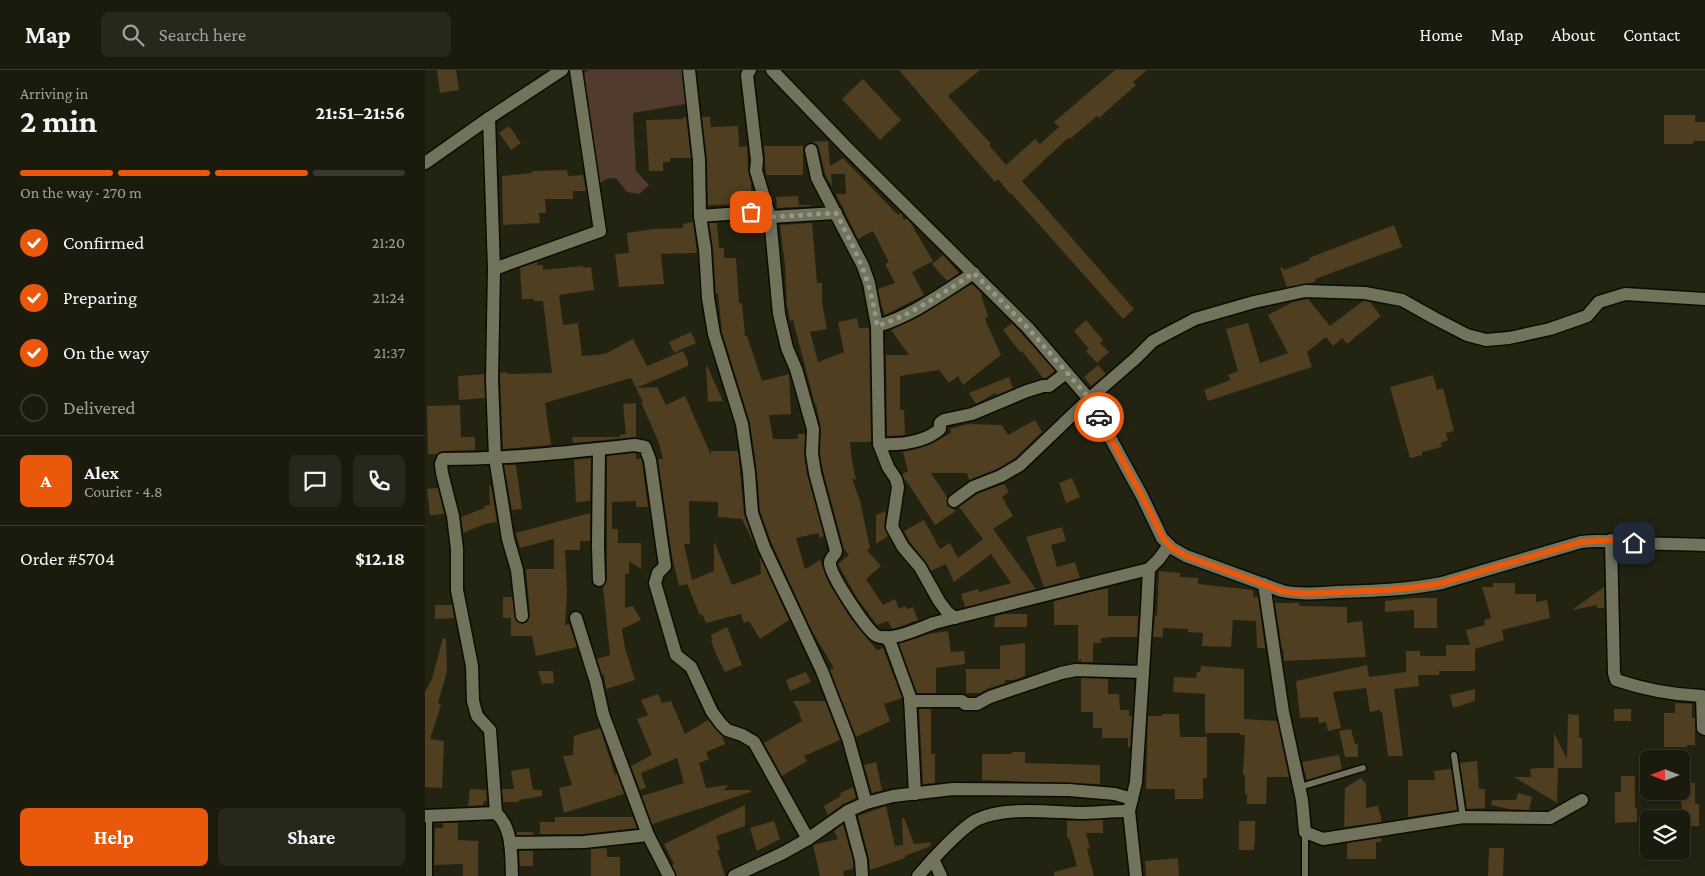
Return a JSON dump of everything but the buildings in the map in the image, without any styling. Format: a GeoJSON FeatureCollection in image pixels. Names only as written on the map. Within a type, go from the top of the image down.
{"type":"FeatureCollection","features":[{"type":"Feature","properties":{"kind":"street"},"geometry":{"type":"LineString","coordinates":[[425,163],[562,70]]}},
{"type":"Feature","properties":{"kind":"street"},"geometry":{"type":"LineString","coordinates":[[494,269],[600,232],[575,70]]}},
{"type":"Feature","properties":{"kind":"street"},"geometry":{"type":"LineString","coordinates":[[689,70],[699,160],[700,216],[711,316],[714,334],[742,424],[752,513],[764,547],[823,671],[848,738],[866,803]]}},
{"type":"Feature","properties":{"kind":"street"},"geometry":{"type":"LineString","coordinates":[[750,70],[747,75],[757,160],[756,171],[769,214],[779,314],[787,348],[796,368],[813,428],[812,454],[815,473],[836,551],[836,554],[830,560],[830,565],[838,582],[867,625],[877,635],[885,637],[906,634],[934,623],[1149,569],[1169,545]]}},
{"type":"Feature","properties":{"kind":"street"},"geometry":{"type":"LineString","coordinates":[[772,70],[849,150],[1028,328],[1089,398],[1163,538],[1169,545],[1186,556],[1292,593],[1421,587],[1442,583],[1581,542],[1611,540],[1634,543],[1705,545]]}},
{"type":"Feature","properties":{"kind":"street"},"geometry":{"type":"LineString","coordinates":[[489,118],[494,269],[492,380],[495,458],[508,539],[517,570],[522,616]]}},
{"type":"Feature","properties":{"kind":"street"},"geometry":{"type":"LineString","coordinates":[[811,150],[817,178],[863,266],[869,283],[877,326],[879,444],[898,486],[892,527],[903,547],[920,567],[939,601],[948,614],[955,618]]}},
{"type":"Feature","properties":{"kind":"street"},"geometry":{"type":"LineString","coordinates":[[700,216],[836,213]]}},
{"type":"Feature","properties":{"kind":"street"},"geometry":{"type":"LineString","coordinates":[[877,326],[920,306],[974,273]]}},
{"type":"Feature","properties":{"kind":"street"},"geometry":{"type":"LineString","coordinates":[[954,501],[973,487],[1020,466],[1089,398],[1153,341],[1195,320],[1254,302],[1305,292],[1365,293],[1402,300],[1435,320],[1467,335],[1486,340],[1509,338],[1550,329],[1587,316],[1599,302],[1625,294],[1705,299]]}},
{"type":"Feature","properties":{"kind":"street"},"geometry":{"type":"LineString","coordinates":[[879,444],[907,443],[926,438],[940,429],[940,423],[944,420],[971,414],[1027,391],[1049,386],[1066,372]]}},
{"type":"Feature","properties":{"kind":"street"},"geometry":{"type":"LineString","coordinates":[[496,813],[490,730],[477,716],[473,701],[472,666],[457,590],[457,549],[453,516],[441,464],[443,459],[495,458],[635,445],[645,447],[650,460],[665,566],[658,573],[655,583],[677,655],[691,666],[712,712],[721,724],[727,730],[742,735],[754,742],[808,839]]}},
{"type":"Feature","properties":{"kind":"street"},"geometry":{"type":"LineString","coordinates":[[599,449],[599,580]]}},
{"type":"Feature","properties":{"kind":"street"},"geometry":{"type":"LineString","coordinates":[[1611,540],[1614,673],[1616,680],[1632,685],[1702,696],[1703,728],[1705,729]]}},
{"type":"Feature","properties":{"kind":"street"},"geometry":{"type":"LineString","coordinates":[[1136,876],[1130,805],[1136,782],[1149,569]]}},
{"type":"Feature","properties":{"kind":"street"},"geometry":{"type":"LineString","coordinates":[[1264,584],[1283,712],[1300,787],[1305,832],[1323,839],[1463,817],[1550,818],[1582,800]]}},
{"type":"Feature","properties":{"kind":"street"},"geometry":{"type":"LineString","coordinates":[[576,618],[596,682],[603,714],[648,835],[669,876]]}},
{"type":"Feature","properties":{"kind":"street"},"geometry":{"type":"LineString","coordinates":[[885,637],[890,642],[910,700],[915,794]]}},
{"type":"Feature","properties":{"kind":"street"},"geometry":{"type":"LineString","coordinates":[[910,700],[962,700],[965,704],[977,704],[990,697],[1061,673],[1076,670],[1143,672]]}},
{"type":"Feature","properties":{"kind":"street"},"geometry":{"type":"LineString","coordinates":[[734,876],[808,839],[848,811],[866,803],[893,796],[953,789],[1069,790],[1115,794],[1130,805]]}},
{"type":"Feature","properties":{"kind":"street"},"geometry":{"type":"LineString","coordinates":[[918,876],[933,859],[975,821],[989,815],[1003,812],[1086,813],[1130,805]]}},
{"type":"Feature","properties":{"kind":"street"},"geometry":{"type":"LineString","coordinates":[[848,811],[861,860],[862,876]]}},
{"type":"Feature","properties":{"kind":"street"},"geometry":{"type":"LineString","coordinates":[[427,816],[496,813],[503,819],[510,843],[512,876]]}},
{"type":"Feature","properties":{"kind":"street"},"geometry":{"type":"LineString","coordinates":[[510,843],[584,842],[648,835]]}},
{"type":"Feature","properties":{"kind":"street"},"geometry":{"type":"LineString","coordinates":[[933,859],[941,876]]}},
{"type":"Feature","properties":{"kind":"lane"},"geometry":{"type":"LineString","coordinates":[[1453,755],[1463,817]]}},
{"type":"Feature","properties":{"kind":"lane"},"geometry":{"type":"LineString","coordinates":[[1300,787],[1363,768]]}},
{"type":"Feature","properties":{"kind":"lane"},"geometry":{"type":"LineString","coordinates":[[427,816],[429,876]]}},
{"type":"Feature","properties":{"kind":"lane"},"geometry":{"type":"LineString","coordinates":[[1305,832],[1305,876]]}},
{"type":"Feature","properties":{"kind":"shaded area"},"geometry":{"type":"Polygon","coordinates":[[[589,70],[682,70],[686,104],[633,113],[636,171],[649,185],[639,194],[627,192],[616,178],[606,179],[599,184],[584,73],[589,70]]]}},
{"type":"Feature","properties":{"kind":"way so far"},"geometry":{"type":"LineString","coordinates":[[751,212],[768,211],[770,217],[836,213],[863,266],[869,283],[877,326],[920,306],[974,273],[1028,328],[1089,398],[1099,417]]}},
{"type":"Feature","properties":{"kind":"route"},"geometry":{"type":"LineString","coordinates":[[1099,417],[1163,538],[1172,548],[1186,556],[1282,591],[1315,593],[1421,587],[1442,583],[1581,542],[1611,540],[1634,543]]}}]}
